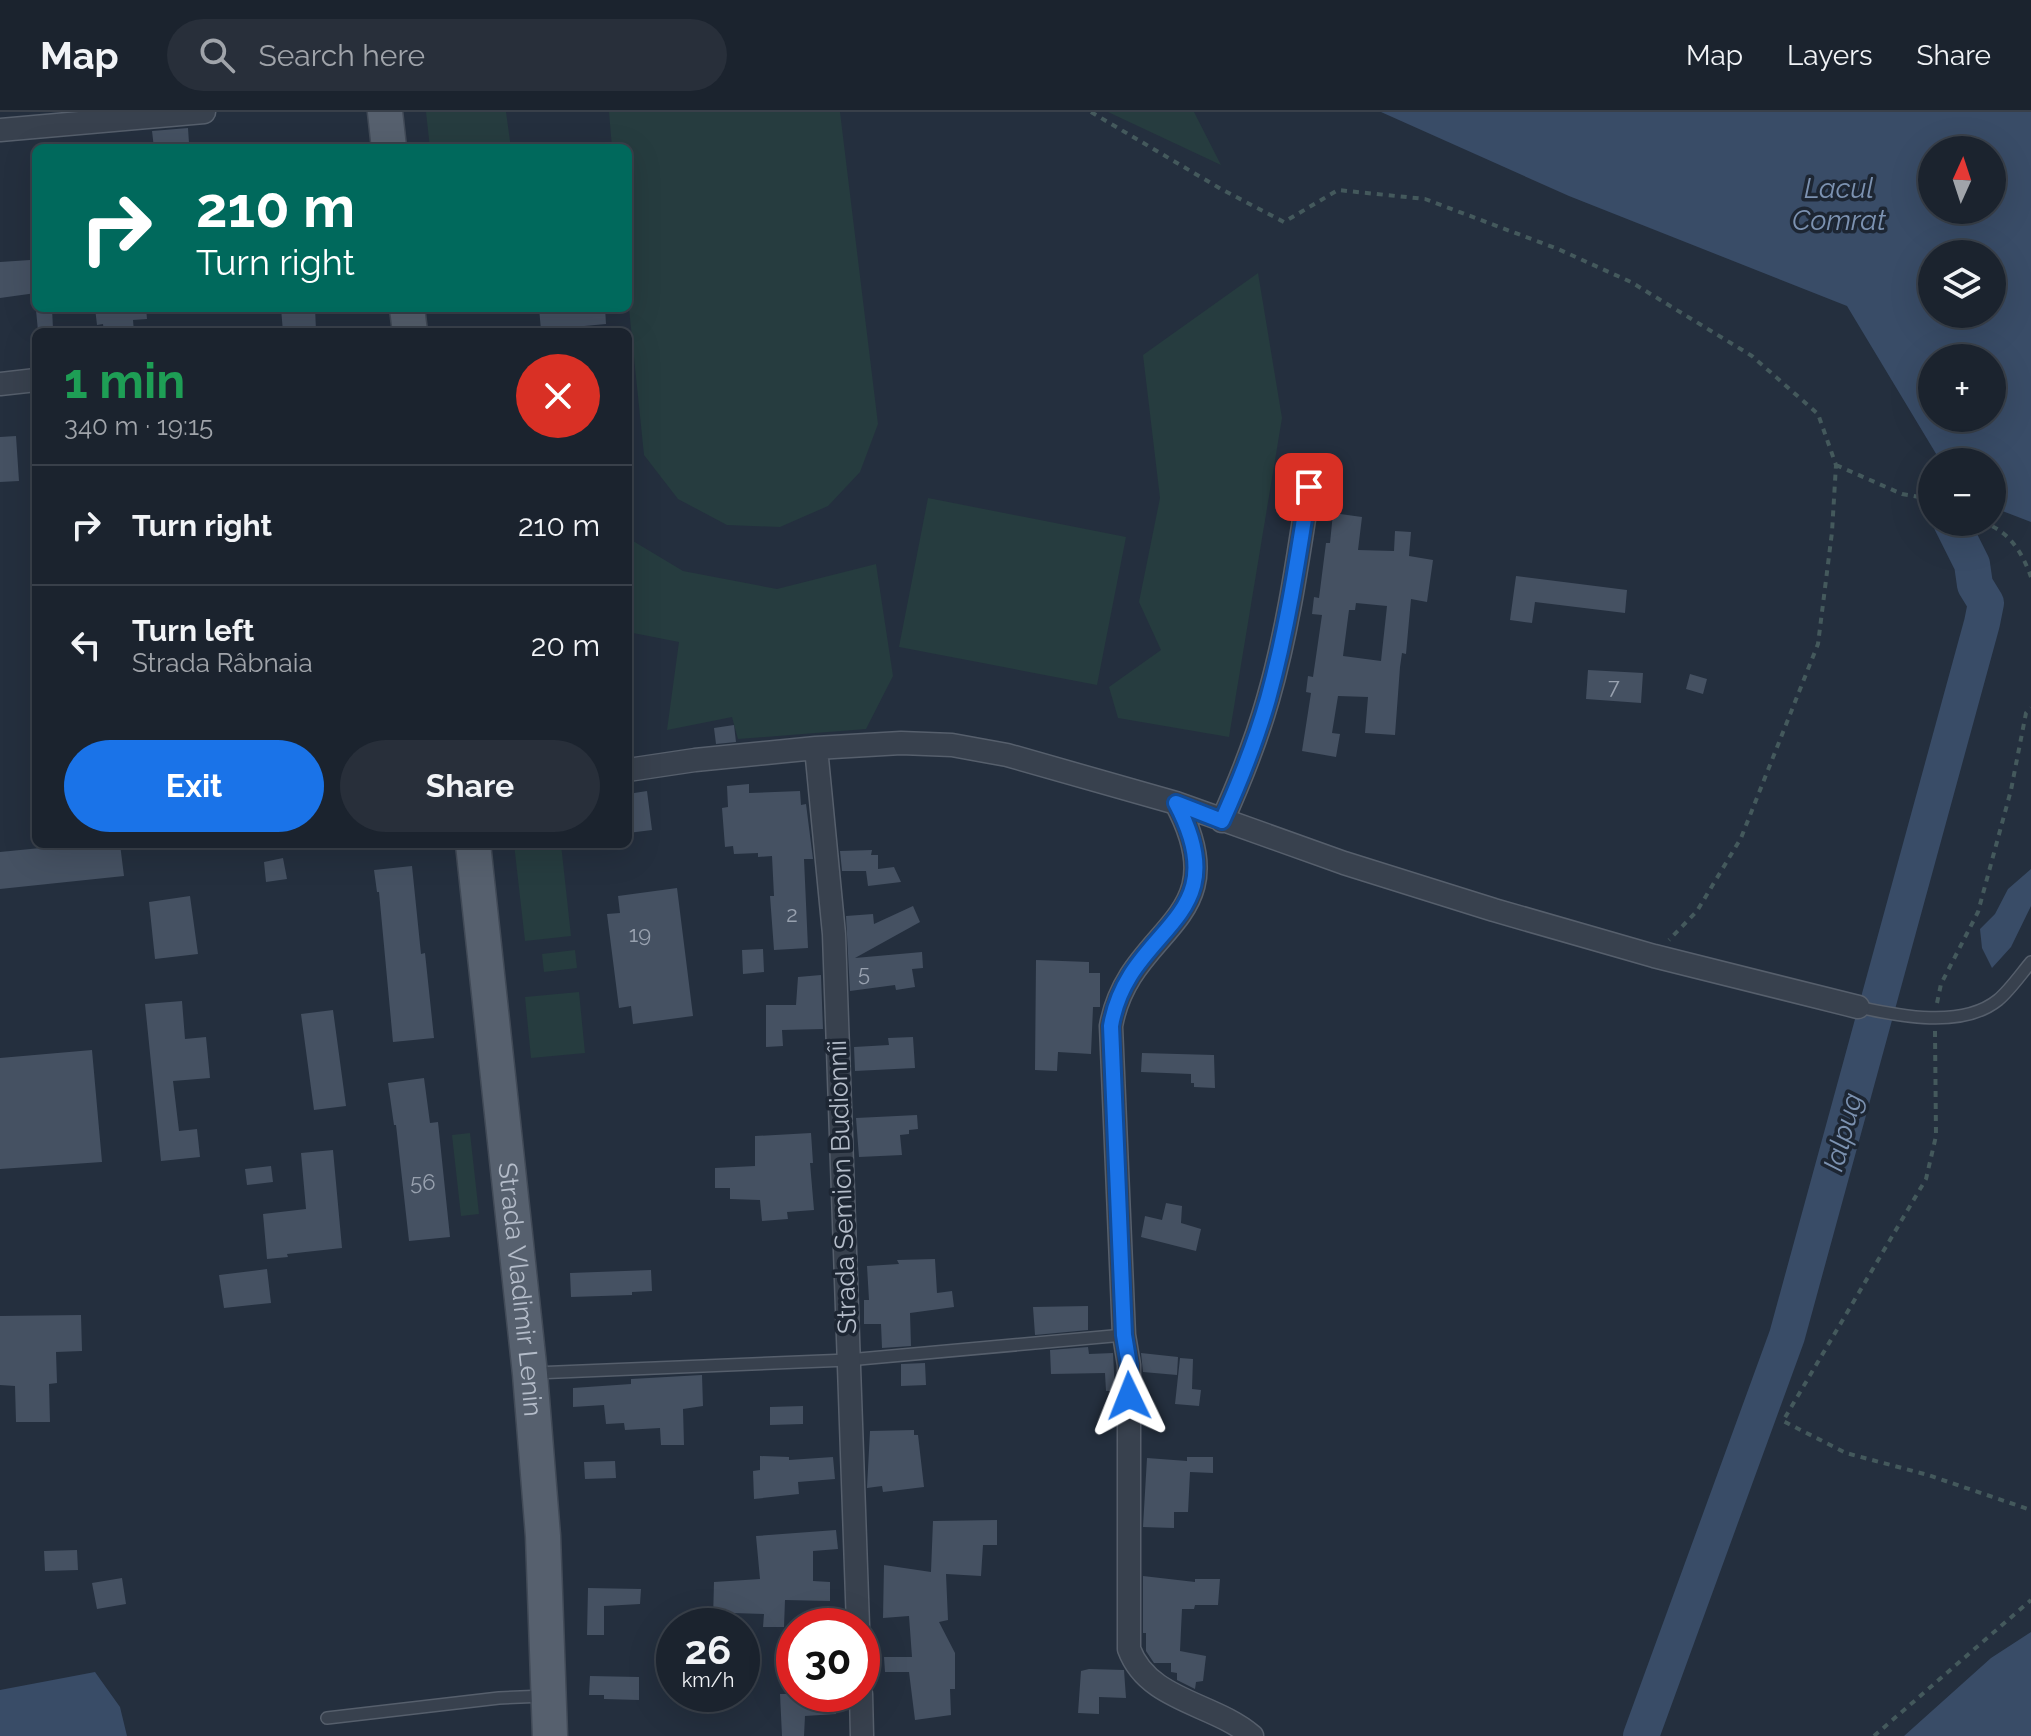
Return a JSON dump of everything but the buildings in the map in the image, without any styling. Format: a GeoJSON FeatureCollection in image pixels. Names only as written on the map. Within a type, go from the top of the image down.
{"type":"FeatureCollection","features":[{"type":"Feature","properties":{"kind":"main road"},"geometry":{"type":"LineString","coordinates":[[385,112],[389,144]]}},
{"type":"Feature","properties":{"kind":"main road","name":"Strada Vladimir Lenin"},"geometry":{"type":"LineString","coordinates":[[473,848],[530,1374],[543,1536],[550,1736]]}},
{"type":"Feature","properties":{"kind":"street"},"geometry":{"type":"LineString","coordinates":[[0,130],[204,112]]}},
{"type":"Feature","properties":{"kind":"street"},"geometry":{"type":"LineString","coordinates":[[0,384],[32,380]]}},
{"type":"Feature","properties":{"kind":"street"},"geometry":{"type":"LineString","coordinates":[[1222,821],[1246,768],[1268,699],[1296,569],[1309,487]]}},
{"type":"Feature","properties":{"kind":"street"},"geometry":{"type":"LineString","coordinates":[[632,769],[816,748],[901,743],[952,745],[1007,755],[1176,803],[1494,910],[1654,956],[1858,1007]]}},
{"type":"Feature","properties":{"kind":"street","name":"Strada Semion Budionnîi"},"geometry":{"type":"LineString","coordinates":[[816,748],[834,934],[857,1608]]}},
{"type":"Feature","properties":{"kind":"street"},"geometry":{"type":"LineString","coordinates":[[1176,803],[1188,826],[1196,855],[1193,894],[1131,973],[1114,1010],[1111,1026],[1124,1335],[1129,1365],[1129,1649],[1141,1669],[1171,1694],[1238,1724],[1252,1736]]}},
{"type":"Feature","properties":{"kind":"street"},"geometry":{"type":"LineString","coordinates":[[861,1712],[862,1736]]}},
{"type":"Feature","properties":{"kind":"lane"},"geometry":{"type":"LineString","coordinates":[[1858,1007],[1892,1015],[1934,1018],[1965,1015],[1997,1001],[2031,962]]}},
{"type":"Feature","properties":{"kind":"lane"},"geometry":{"type":"LineString","coordinates":[[530,1374],[848,1360],[1124,1335]]}},
{"type":"Feature","properties":{"kind":"lane"},"geometry":{"type":"LineString","coordinates":[[327,1718],[499,1698],[550,1696]]}},
{"type":"Feature","properties":{"kind":"path"},"geometry":{"type":"LineString","coordinates":[[1091,112],[1221,189],[1284,222],[1338,190],[1425,199],[1558,249],[1631,282],[1752,356],[1818,414],[1836,465],[1832,532],[1818,644],[1741,838],[1697,911],[1654,956]]}},
{"type":"Feature","properties":{"kind":"path"},"geometry":{"type":"LineString","coordinates":[[1836,465],[1902,494],[1918,497]]}},
{"type":"Feature","properties":{"kind":"path"},"geometry":{"type":"LineString","coordinates":[[2005,536],[2022,552],[2031,577]]}},
{"type":"Feature","properties":{"kind":"path"},"geometry":{"type":"LineString","coordinates":[[2031,708],[2026,713],[2011,790],[1978,912],[1941,984],[1934,1018],[1936,1136],[1926,1179],[1783,1421],[1846,1453],[1928,1475],[2031,1510]]}},
{"type":"Feature","properties":{"kind":"path"},"geometry":{"type":"LineString","coordinates":[[1874,1736],[2031,1600]]}},
{"type":"Feature","properties":{"kind":"green space"},"geometry":{"type":"Polygon","coordinates":[[[426,112],[506,112],[510,144],[430,144],[426,112]]]}},
{"type":"Feature","properties":{"kind":"green space"},"geometry":{"type":"Polygon","coordinates":[[[609,112],[840,112],[878,424],[860,472],[828,506],[780,527],[727,525],[678,499],[644,455],[629,312],[632,312],[632,144],[612,144],[609,112]]]}},
{"type":"Feature","properties":{"kind":"green space"},"geometry":{"type":"Polygon","coordinates":[[[1108,112],[1194,112],[1221,165],[1108,112]]]}},
{"type":"Feature","properties":{"kind":"green space"},"geometry":{"type":"Polygon","coordinates":[[[1258,273],[1282,418],[1229,737],[1118,718],[1109,687],[1161,650],[1139,602],[1160,498],[1143,355],[1258,273]]]}},
{"type":"Feature","properties":{"kind":"green space"},"geometry":{"type":"Polygon","coordinates":[[[928,498],[1126,537],[1097,685],[899,647],[928,498]]]}},
{"type":"Feature","properties":{"kind":"green space"},"geometry":{"type":"Polygon","coordinates":[[[632,540],[683,571],[777,589],[876,564],[893,676],[866,729],[738,739],[732,717],[667,730],[679,642],[632,633],[632,540]]]}},
{"type":"Feature","properties":{"kind":"green space"},"geometry":{"type":"Polygon","coordinates":[[[514,848],[561,848],[571,936],[525,941],[514,848]]]}},
{"type":"Feature","properties":{"kind":"green space"},"geometry":{"type":"Polygon","coordinates":[[[575,950],[577,968],[544,972],[542,954],[575,950]]]}},
{"type":"Feature","properties":{"kind":"green space"},"geometry":{"type":"Polygon","coordinates":[[[579,992],[585,1053],[531,1058],[525,997],[579,992]]]}},
{"type":"Feature","properties":{"kind":"green space"},"geometry":{"type":"Polygon","coordinates":[[[470,1133],[479,1214],[461,1216],[452,1135],[470,1133]]]}},
{"type":"Feature","properties":{"kind":"water","name":"Lacul Comrat"},"geometry":{"type":"Polygon","coordinates":[[[1381,112],[2031,112],[2031,522],[2006,512],[2006,448],[1933,448],[1923,432],[2006,432],[2006,344],[1918,344],[1918,424],[1847,306],[1569,196],[1381,112]]]}},
{"type":"Feature","properties":{"kind":"water"},"geometry":{"type":"Polygon","coordinates":[[[2031,869],[2031,906],[2011,947],[1992,968],[1982,948],[1980,929],[1995,914],[2008,889],[2031,869]]]}},
{"type":"Feature","properties":{"kind":"water"},"geometry":{"type":"Polygon","coordinates":[[[2031,1632],[2031,1736],[1904,1736],[1991,1658],[2031,1632]]]}},
{"type":"Feature","properties":{"kind":"water"},"geometry":{"type":"Polygon","coordinates":[[[95,1672],[120,1707],[127,1736],[0,1736],[0,1690],[95,1672]]]}},
{"type":"Feature","properties":{"kind":"waterway","name":"Ialpug"},"geometry":{"type":"LineString","coordinates":[[1641,1736],[1787,1336],[1982,623],[1986,603],[1975,585],[1972,564],[1958,536]]}},
{"type":"Feature","properties":{"kind":"route"},"geometry":{"type":"LineString","coordinates":[[1129,1396],[1111,1026],[1114,1010],[1131,973],[1193,894],[1196,855],[1188,826],[1176,803],[1222,821],[1246,768],[1268,699],[1281,643],[1309,487]]}}]}
